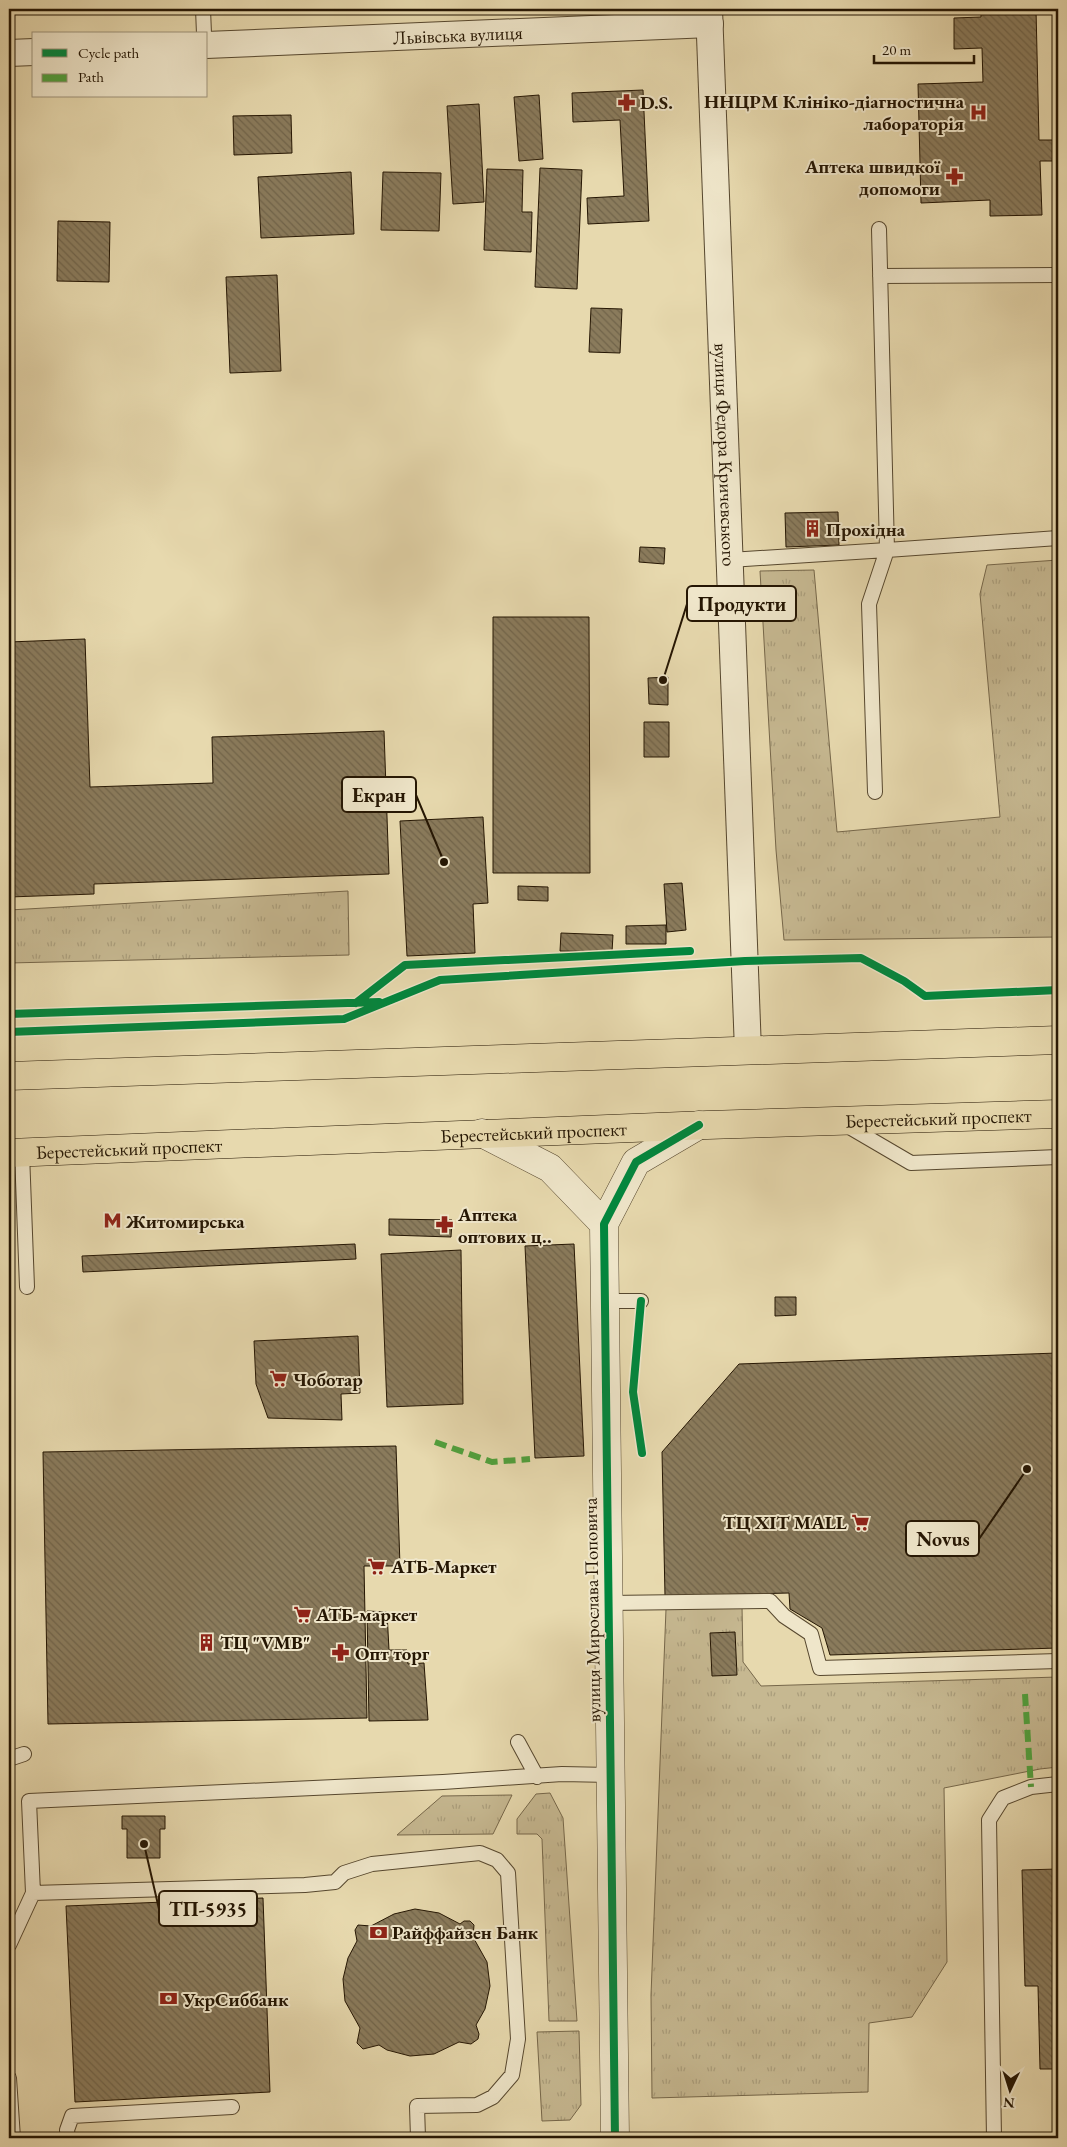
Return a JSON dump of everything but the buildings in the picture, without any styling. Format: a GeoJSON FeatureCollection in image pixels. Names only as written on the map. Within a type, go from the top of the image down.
{"type":"FeatureCollection","features":[{"type":"Feature","properties":{"kind":"main road"},"geometry":{"type":"LineString","coordinates":[[9,1076],[1058,1040]]}},
{"type":"Feature","properties":{"kind":"main road","name":"Берестейський проспект"},"geometry":{"type":"LineString","coordinates":[[15,1153],[482,1133],[1058,1114]]}},
{"type":"Feature","properties":{"kind":"street","name":"Львівська вулиця"},"geometry":{"type":"LineString","coordinates":[[208,45],[709,17]]}},
{"type":"Feature","properties":{"kind":"street","name":"вулиця Федора Кричевського"},"geometry":{"type":"LineString","coordinates":[[709,17],[748,1051]]}},
{"type":"Feature","properties":{"kind":"street"},"geometry":{"type":"LineString","coordinates":[[9,52],[32,52]]}},
{"type":"Feature","properties":{"kind":"street","name":"вулиця Мирослава Поповича"},"geometry":{"type":"LineString","coordinates":[[615,2138],[604,1224],[636,1162],[699,1125]]}},
{"type":"Feature","properties":{"kind":"street"},"geometry":{"type":"LineString","coordinates":[[482,1133],[550,1168],[604,1224]]}},
{"type":"Feature","properties":{"kind":"lane"},"geometry":{"type":"LineString","coordinates":[[203,9],[204,32]]}},
{"type":"Feature","properties":{"kind":"lane"},"geometry":{"type":"LineString","coordinates":[[875,792],[869,604],[887,550],[879,229]]}},
{"type":"Feature","properties":{"kind":"lane"},"geometry":{"type":"LineString","coordinates":[[880,276],[1058,275]]}},
{"type":"Feature","properties":{"kind":"lane"},"geometry":{"type":"LineString","coordinates":[[730,560],[1058,538]]}},
{"type":"Feature","properties":{"kind":"lane"},"geometry":{"type":"LineString","coordinates":[[838,1121],[911,1163],[1058,1157]]}},
{"type":"Feature","properties":{"kind":"lane"},"geometry":{"type":"LineString","coordinates":[[15,1153],[27,1287]]}},
{"type":"Feature","properties":{"kind":"lane"},"geometry":{"type":"LineString","coordinates":[[606,1301],[641,1301]]}},
{"type":"Feature","properties":{"kind":"lane"},"geometry":{"type":"LineString","coordinates":[[608,1603],[770,1601],[784,1616],[811,1634],[820,1668],[1058,1661]]}},
{"type":"Feature","properties":{"kind":"lane"},"geometry":{"type":"LineString","coordinates":[[518,1742],[537,1777]]}},
{"type":"Feature","properties":{"kind":"lane"},"geometry":{"type":"LineString","coordinates":[[9,1759],[24,1754]]}},
{"type":"Feature","properties":{"kind":"lane"},"geometry":{"type":"LineString","coordinates":[[9,1945],[33,1893],[29,1801],[537,1777],[562,1774],[610,1775]]}},
{"type":"Feature","properties":{"kind":"lane"},"geometry":{"type":"LineString","coordinates":[[994,2138],[989,1820],[1003,1798],[1031,1787],[1058,1784]]}},
{"type":"Feature","properties":{"kind":"lane"},"geometry":{"type":"LineString","coordinates":[[33,1893],[305,1885],[335,1882],[344,1873],[359,1868],[392,1862],[480,1853],[497,1860],[508,1873],[518,2039],[512,2075],[493,2097],[477,2106],[417,2106],[418,2138]]}},
{"type":"Feature","properties":{"kind":"lane"},"geometry":{"type":"LineString","coordinates":[[9,2078],[13,2138]]}},
{"type":"Feature","properties":{"kind":"lane"},"geometry":{"type":"LineString","coordinates":[[68,2138],[67,2130],[72,2116],[232,2107]]}},
{"type":"Feature","properties":{"kind":"green space"},"geometry":{"type":"Polygon","coordinates":[[[1058,560],[1058,937],[784,940],[776,850],[760,571],[814,570],[837,832],[1000,817],[980,594],[987,565],[1058,560]]]}},
{"type":"Feature","properties":{"kind":"green space"},"geometry":{"type":"Polygon","coordinates":[[[348,891],[349,955],[9,963],[9,910],[348,891]]]}},
{"type":"Feature","properties":{"kind":"green space"},"geometry":{"type":"Polygon","coordinates":[[[742,1606],[743,1662],[761,1686],[1058,1677],[1058,1767],[944,1788],[947,1962],[912,2017],[869,2023],[868,2092],[652,2098],[651,1995],[666,1609],[742,1606]]]}},
{"type":"Feature","properties":{"kind":"green space"},"geometry":{"type":"Polygon","coordinates":[[[550,1793],[563,1818],[577,2021],[549,2021],[542,1839],[537,1834],[517,1834],[517,1819],[536,1794],[550,1793]]]}},
{"type":"Feature","properties":{"kind":"green space"},"geometry":{"type":"Polygon","coordinates":[[[512,1795],[493,1834],[397,1835],[442,1796],[512,1795]]]}},
{"type":"Feature","properties":{"kind":"green space"},"geometry":{"type":"Polygon","coordinates":[[[579,2031],[581,2105],[570,2120],[542,2121],[537,2032],[579,2031]]]}},
{"type":"Feature","properties":{"kind":"marked path"},"geometry":{"type":"LineString","coordinates":[[435,1442],[492,1462],[530,1459]]}},
{"type":"Feature","properties":{"kind":"marked path"},"geometry":{"type":"LineString","coordinates":[[1025,1694],[1031,1787]]}},
{"type":"Feature","properties":{"kind":"cycle path"},"geometry":{"type":"LineString","coordinates":[[356,1003],[405,965],[690,951]]}},
{"type":"Feature","properties":{"kind":"cycle path"},"geometry":{"type":"LineString","coordinates":[[9,1032],[344,1019],[440,980],[745,961],[861,958],[904,981],[925,996],[1058,990]]}},
{"type":"Feature","properties":{"kind":"cycle path"},"geometry":{"type":"LineString","coordinates":[[9,1014],[379,1002]]}},
{"type":"Feature","properties":{"kind":"cycle path"},"geometry":{"type":"LineString","coordinates":[[615,2138],[604,1224],[636,1162],[699,1125]]}},
{"type":"Feature","properties":{"kind":"cycle path"},"geometry":{"type":"LineString","coordinates":[[641,1301],[633,1392],[642,1453]]}},
{"type":"Feature","properties":{"kind":"place","name":"D.S."},"geometry":{"type":"Point","coordinates":[626,102]}},
{"type":"Feature","properties":{"kind":"place","name":"ННЦРМ Клініко-діагностична лабораторія"},"geometry":{"type":"Point","coordinates":[978,112]}},
{"type":"Feature","properties":{"kind":"place","name":"Аптека швидкої допомоги"},"geometry":{"type":"Point","coordinates":[954,177]}},
{"type":"Feature","properties":{"kind":"place","name":"Прохідна"},"geometry":{"type":"Point","coordinates":[812,529]}},
{"type":"Feature","properties":{"kind":"place","name":"Продукти"},"geometry":{"type":"Point","coordinates":[663,680]}},
{"type":"Feature","properties":{"kind":"place","name":"Екран"},"geometry":{"type":"Point","coordinates":[444,862]}},
{"type":"Feature","properties":{"kind":"place","name":"Житомирська"},"geometry":{"type":"Point","coordinates":[112,1221]}},
{"type":"Feature","properties":{"kind":"place","name":"Аптека оптових ц‥"},"geometry":{"type":"Point","coordinates":[444,1225]}},
{"type":"Feature","properties":{"kind":"place","name":"Чоботар"},"geometry":{"type":"Point","coordinates":[279,1379]}},
{"type":"Feature","properties":{"kind":"place","name":"Novus"},"geometry":{"type":"Point","coordinates":[1027,1469]}},
{"type":"Feature","properties":{"kind":"place","name":"ТЦ ХІТ MALL"},"geometry":{"type":"Point","coordinates":[861,1522]}},
{"type":"Feature","properties":{"kind":"place","name":"АТБ-Маркет"},"geometry":{"type":"Point","coordinates":[377,1566]}},
{"type":"Feature","properties":{"kind":"place","name":"АТБ-маркет"},"geometry":{"type":"Point","coordinates":[302,1614]}},
{"type":"Feature","properties":{"kind":"place","name":"ТЦ \"VMB\""},"geometry":{"type":"Point","coordinates":[206,1642]}},
{"type":"Feature","properties":{"kind":"place","name":"Опт торг"},"geometry":{"type":"Point","coordinates":[341,1653]}},
{"type":"Feature","properties":{"kind":"place","name":"ТП-5935"},"geometry":{"type":"Point","coordinates":[144,1844]}},
{"type":"Feature","properties":{"kind":"place","name":"Райффайзен Банк"},"geometry":{"type":"Point","coordinates":[378,1932]}},
{"type":"Feature","properties":{"kind":"place","name":"УкрСиббанк"},"geometry":{"type":"Point","coordinates":[169,1999]}}]}
